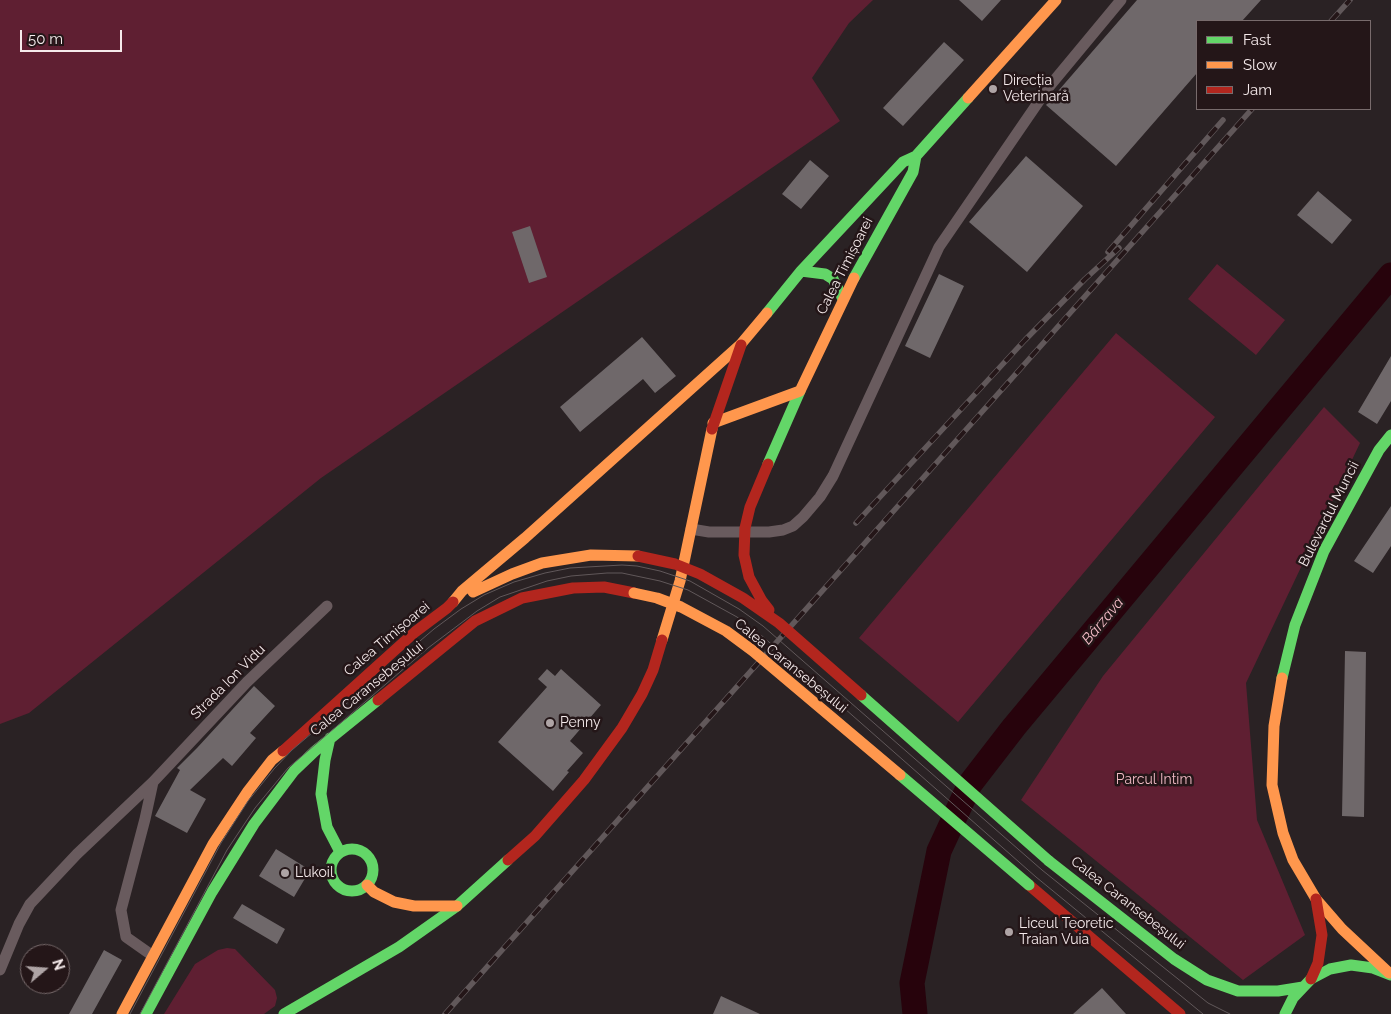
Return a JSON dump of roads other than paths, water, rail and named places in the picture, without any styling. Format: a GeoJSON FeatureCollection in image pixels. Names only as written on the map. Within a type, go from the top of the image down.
{"type":"FeatureCollection","features":[{"type":"Feature","properties":{"kind":"main road","name":"Calea Timișoarei"},"geometry":{"type":"LineString","coordinates":[[122,1014],[213,844],[248,791],[272,760],[415,632],[447,608],[462,591],[741,344],[801,270],[903,162],[916,156],[1056,0]]}},
{"type":"Feature","properties":{"kind":"main road","name":"Calea Timișoarei"},"geometry":{"type":"LineString","coordinates":[[779,623],[756,590],[749,576],[744,555],[745,528],[750,508],[800,391],[843,299],[883,224],[914,172],[916,156]]}},
{"type":"Feature","properties":{"kind":"main road"},"geometry":{"type":"LineString","coordinates":[[801,270],[825,274],[833,280],[843,299]]}},
{"type":"Feature","properties":{"kind":"main road","name":"Calea Timișoarei"},"geometry":{"type":"LineString","coordinates":[[284,1014],[399,947],[456,906],[535,836],[584,780],[622,728],[642,694],[653,670],[680,581],[713,423],[734,401],[741,344]]}},
{"type":"Feature","properties":{"kind":"main road"},"geometry":{"type":"LineString","coordinates":[[713,423],[734,401],[800,391]]}},
{"type":"Feature","properties":{"kind":"main road","name":"Bulevardul Muncii"},"geometry":{"type":"LineString","coordinates":[[1391,435],[1379,450],[1324,551],[1295,625],[1274,726],[1272,785],[1276,808],[1293,860],[1306,884],[1316,899],[1342,929],[1391,975]]}},
{"type":"Feature","properties":{"kind":"main road","name":"Calea Caransebeșului"},"geometry":{"type":"LineString","coordinates":[[447,608],[488,584],[542,563],[592,555],[638,556],[675,564],[700,574],[743,598],[779,623],[1049,861],[1174,959],[1207,980],[1238,991],[1278,991],[1307,983],[1330,970],[1351,965],[1373,968],[1391,975]]}},
{"type":"Feature","properties":{"kind":"main road","name":"Calea Caransebeșului"},"geometry":{"type":"LineString","coordinates":[[146,1014],[212,892],[254,824],[294,771],[330,738],[475,621],[522,598],[573,588],[604,587],[657,598],[681,607],[726,631],[1180,1014]]}},
{"type":"Feature","properties":{"kind":"main road"},"geometry":{"type":"LineString","coordinates":[[330,738],[321,794],[327,827],[340,852]]}},
{"type":"Feature","properties":{"kind":"main road"},"geometry":{"type":"LineString","coordinates":[[352,848],[360,850],[368,856],[373,871],[370,881],[366,885],[357,890],[350,891],[343,890],[335,883],[331,874],[331,864],[340,852],[352,848]]}},
{"type":"Feature","properties":{"kind":"main road"},"geometry":{"type":"LineString","coordinates":[[366,885],[382,897],[401,903],[414,906],[456,906]]}},
{"type":"Feature","properties":{"kind":"main road","name":"Bulevardul Muncii"},"geometry":{"type":"LineString","coordinates":[[1285,1014],[1293,998],[1307,983],[1318,963],[1322,935],[1316,899]]}},
{"type":"Feature","properties":{"kind":"main road","name":"Calea Caransebeșului"},"geometry":{"type":"LineString","coordinates":[[1163,998],[1185,1014]]}},
{"type":"Feature","properties":{"kind":"street"},"geometry":{"type":"LineString","coordinates":[[691,529],[709,532],[769,532],[783,530],[793,526],[820,497],[833,476],[939,247],[1048,88],[1121,0]]}},
{"type":"Feature","properties":{"kind":"street","name":"Strada Ion Vidu"},"geometry":{"type":"LineString","coordinates":[[0,970],[19,924],[30,904],[77,854],[153,782],[247,682],[326,606]]}},
{"type":"Feature","properties":{"kind":"street"},"geometry":{"type":"LineString","coordinates":[[153,782],[121,910],[126,937],[153,956]]}},
{"type":"Feature","properties":{"kind":"waterway","name":"Bârzava"},"geometry":{"type":"LineString","coordinates":[[915,1014],[912,983],[939,851],[970,784],[1014,727],[1391,275]]}},
{"type":"Feature","properties":{"kind":"tram line"},"geometry":{"type":"LineString","coordinates":[[130,1014],[221,843],[248,801],[292,750],[434,629],[484,595],[514,582],[545,573],[570,568],[622,565],[660,571],[690,581],[739,609],[763,626],[1042,870],[1208,1003],[1230,1014]]}},
{"type":"Feature","properties":{"kind":"tram line"},"geometry":{"type":"LineString","coordinates":[[140,1014],[227,850],[255,808],[288,768],[428,648],[477,611],[500,597],[547,581],[571,576],[607,573],[622,573],[660,581],[688,590],[737,617],[761,635],[1036,877],[1203,1014]]}},
{"type":"Feature","properties":{"kind":"railway"},"geometry":{"type":"LineString","coordinates":[[1332,20],[1350,0]]}},
{"type":"Feature","properties":{"kind":"railway"},"geometry":{"type":"LineString","coordinates":[[445,1014],[1251,110]]}},
{"type":"Feature","properties":{"kind":"railway"},"geometry":{"type":"LineString","coordinates":[[1108,252],[1223,120]]}},
{"type":"Feature","properties":{"kind":"railway"},"geometry":{"type":"LineString","coordinates":[[856,523],[1025,340],[1085,279],[1119,248]]}},
{"type":"Feature","properties":{"kind":"place","name":"Direcția Veterinară"},"geometry":{"type":"Point","coordinates":[993,89]}},
{"type":"Feature","properties":{"kind":"place","name":"Penny"},"geometry":{"type":"Point","coordinates":[550,723]}},
{"type":"Feature","properties":{"kind":"place","name":"Lukoil"},"geometry":{"type":"Point","coordinates":[285,873]}},
{"type":"Feature","properties":{"kind":"place","name":"Liceul Teoretic Traian Vuia"},"geometry":{"type":"Point","coordinates":[1009,932]}},
{"type":"Feature","properties":{"kind":"park label","name":"Parcul Intim"},"geometry":{"type":"Point","coordinates":[1154,780]}}]}
